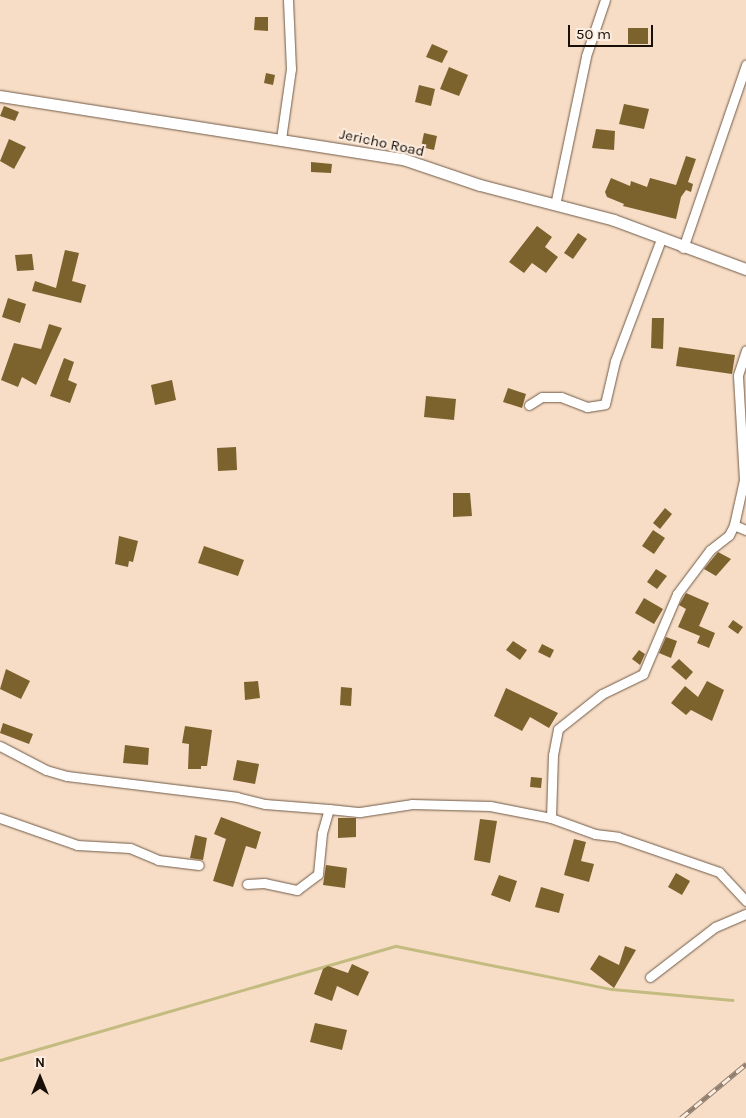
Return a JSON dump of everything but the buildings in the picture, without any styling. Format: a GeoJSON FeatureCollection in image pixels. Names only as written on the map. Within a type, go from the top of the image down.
{"type":"FeatureCollection","features":[{"type":"Feature","properties":{"kind":"street"},"geometry":{"type":"LineString","coordinates":[[281,139],[291,69],[288,0]]}},
{"type":"Feature","properties":{"kind":"street"},"geometry":{"type":"LineString","coordinates":[[555,205],[586,56],[605,0]]}},
{"type":"Feature","properties":{"kind":"street"},"geometry":{"type":"LineString","coordinates":[[683,248],[746,65]]}},
{"type":"Feature","properties":{"kind":"street","name":"Jericho Road"},"geometry":{"type":"LineString","coordinates":[[0,96],[403,159],[480,185],[614,220],[683,248],[746,270]]}},
{"type":"Feature","properties":{"kind":"street"},"geometry":{"type":"LineString","coordinates":[[530,405],[542,396],[561,398],[586,406],[605,404],[615,361],[661,239]]}},
{"type":"Feature","properties":{"kind":"street"},"geometry":{"type":"LineString","coordinates":[[551,818],[553,755],[558,729],[602,694],[643,674],[677,594],[710,550],[729,535],[734,526],[744,480],[738,375],[746,350]]}},
{"type":"Feature","properties":{"kind":"street"},"geometry":{"type":"LineString","coordinates":[[734,526],[746,530]]}},
{"type":"Feature","properties":{"kind":"street"},"geometry":{"type":"LineString","coordinates":[[0,746],[54,773],[237,797],[265,804],[360,812],[412,804],[490,806],[551,818],[595,834],[618,837],[719,872],[746,901]]}},
{"type":"Feature","properties":{"kind":"street"},"geometry":{"type":"LineString","coordinates":[[246,884],[264,883],[297,890],[318,874],[322,832],[330,809]]}},
{"type":"Feature","properties":{"kind":"street"},"geometry":{"type":"LineString","coordinates":[[0,818],[77,845],[130,848],[158,860],[199,865]]}},
{"type":"Feature","properties":{"kind":"street"},"geometry":{"type":"LineString","coordinates":[[650,977],[714,927],[746,914]]}},
{"type":"Feature","properties":{"kind":"waterway"},"geometry":{"type":"LineString","coordinates":[[0,1060],[396,946],[612,989],[732,1000]]}},
{"type":"Feature","properties":{"kind":"railway"},"geometry":{"type":"LineString","coordinates":[[681,1118],[746,1064]]}}]}
